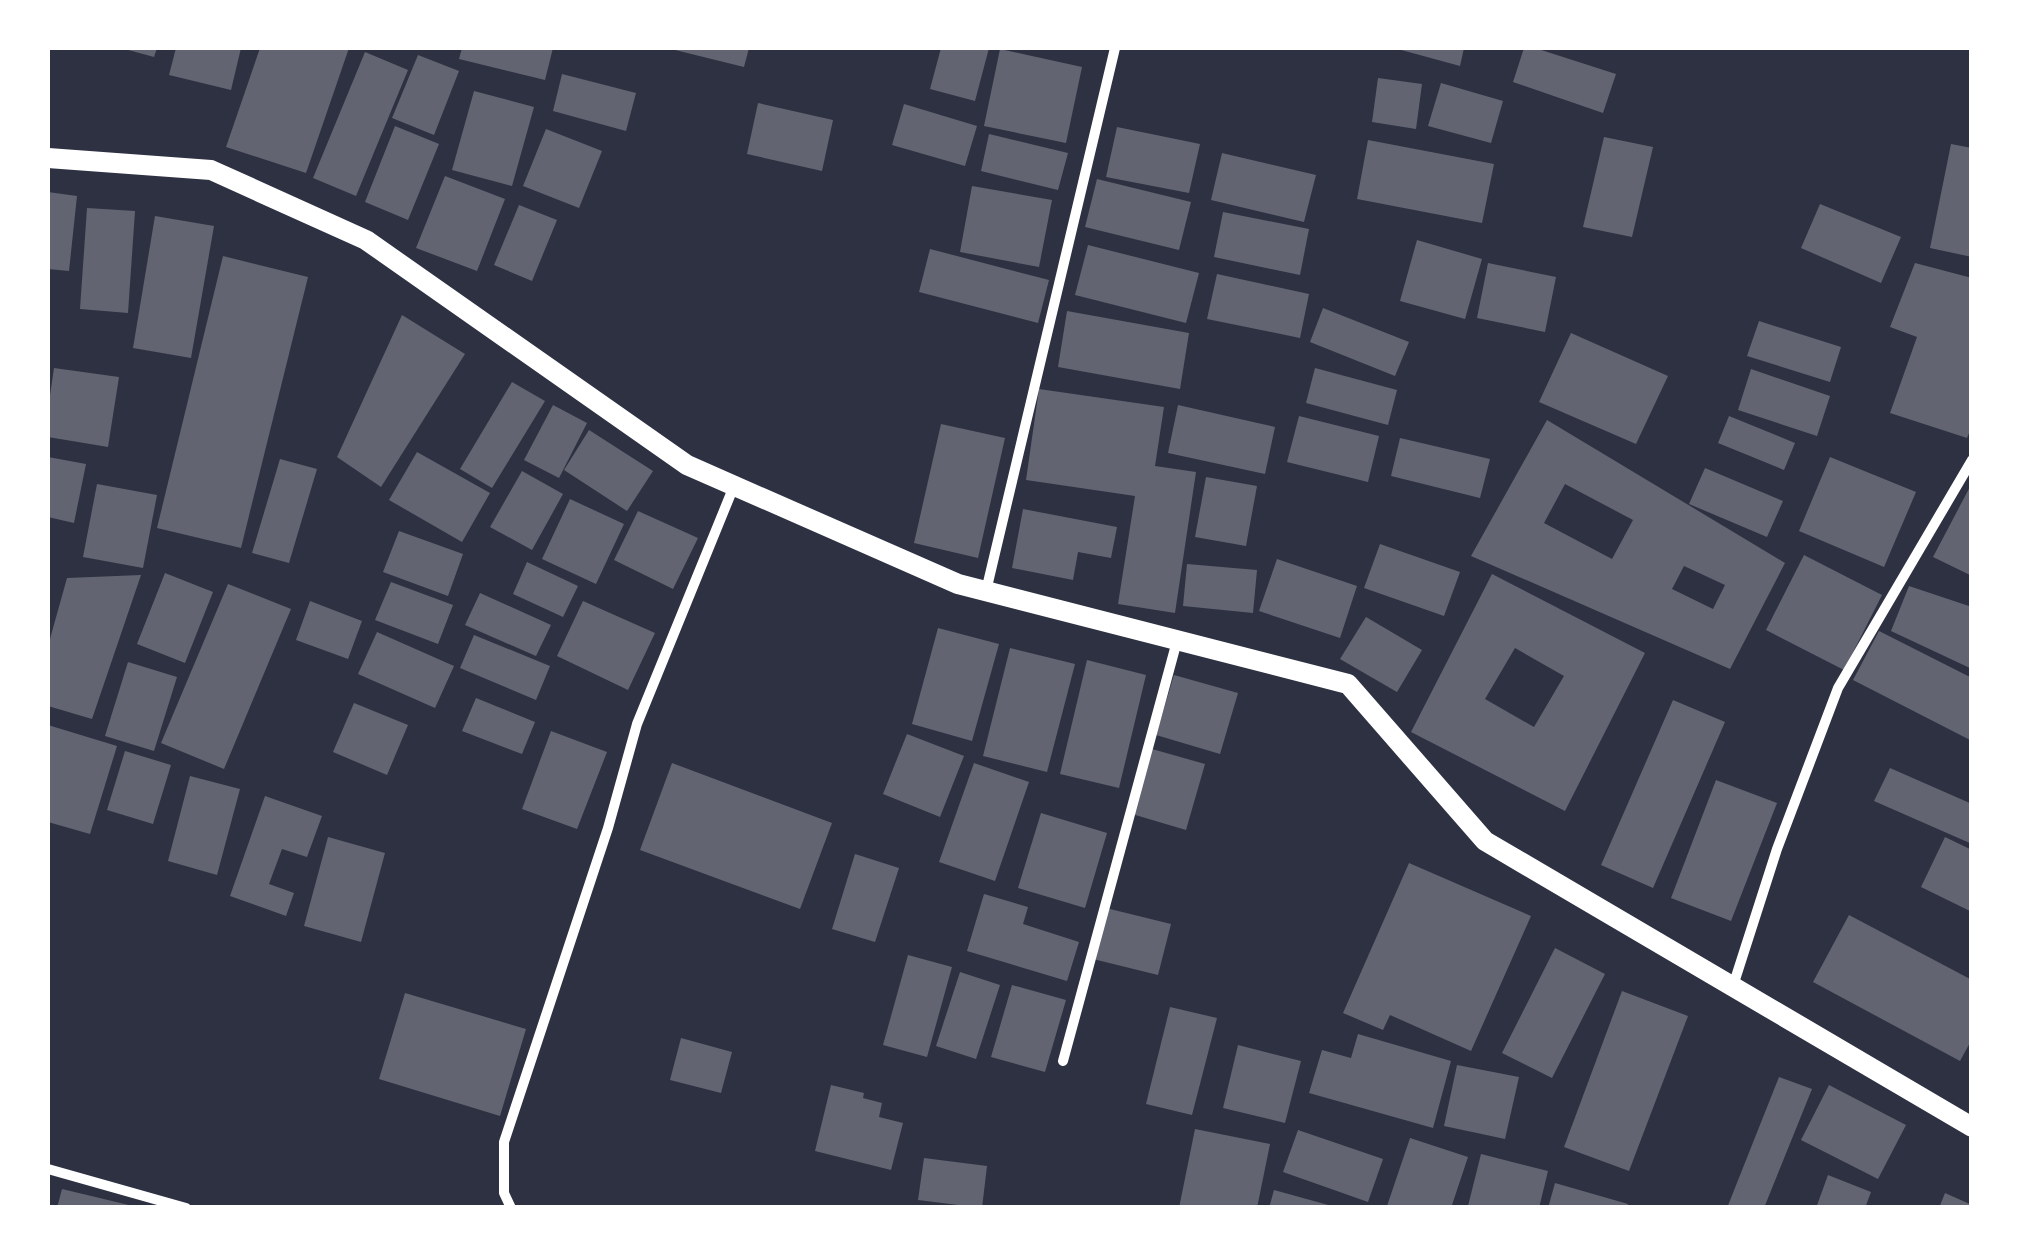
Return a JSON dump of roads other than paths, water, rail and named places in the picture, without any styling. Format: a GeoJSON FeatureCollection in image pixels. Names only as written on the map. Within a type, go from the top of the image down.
{"type":"FeatureCollection","features":[{"type":"Feature","properties":{"kind":"main road"},"geometry":{"type":"LineString","coordinates":[[48,158],[212,170],[366,240],[687,465],[958,584],[1348,684],[1485,840],[1972,1127]]}},
{"type":"Feature","properties":{"kind":"street"},"geometry":{"type":"LineString","coordinates":[[986,591],[1114,48]]}},
{"type":"Feature","properties":{"kind":"street"},"geometry":{"type":"LineString","coordinates":[[1733,986],[1777,849],[1838,688],[1972,460]]}},
{"type":"Feature","properties":{"kind":"street"},"geometry":{"type":"LineString","coordinates":[[511,1208],[504,1193],[504,1142],[608,828],[637,724],[734,486]]}},
{"type":"Feature","properties":{"kind":"street"},"geometry":{"type":"LineString","coordinates":[[1063,1062],[1178,640]]}},
{"type":"Feature","properties":{"kind":"street"},"geometry":{"type":"LineString","coordinates":[[48,1169],[186,1208]]}}]}
